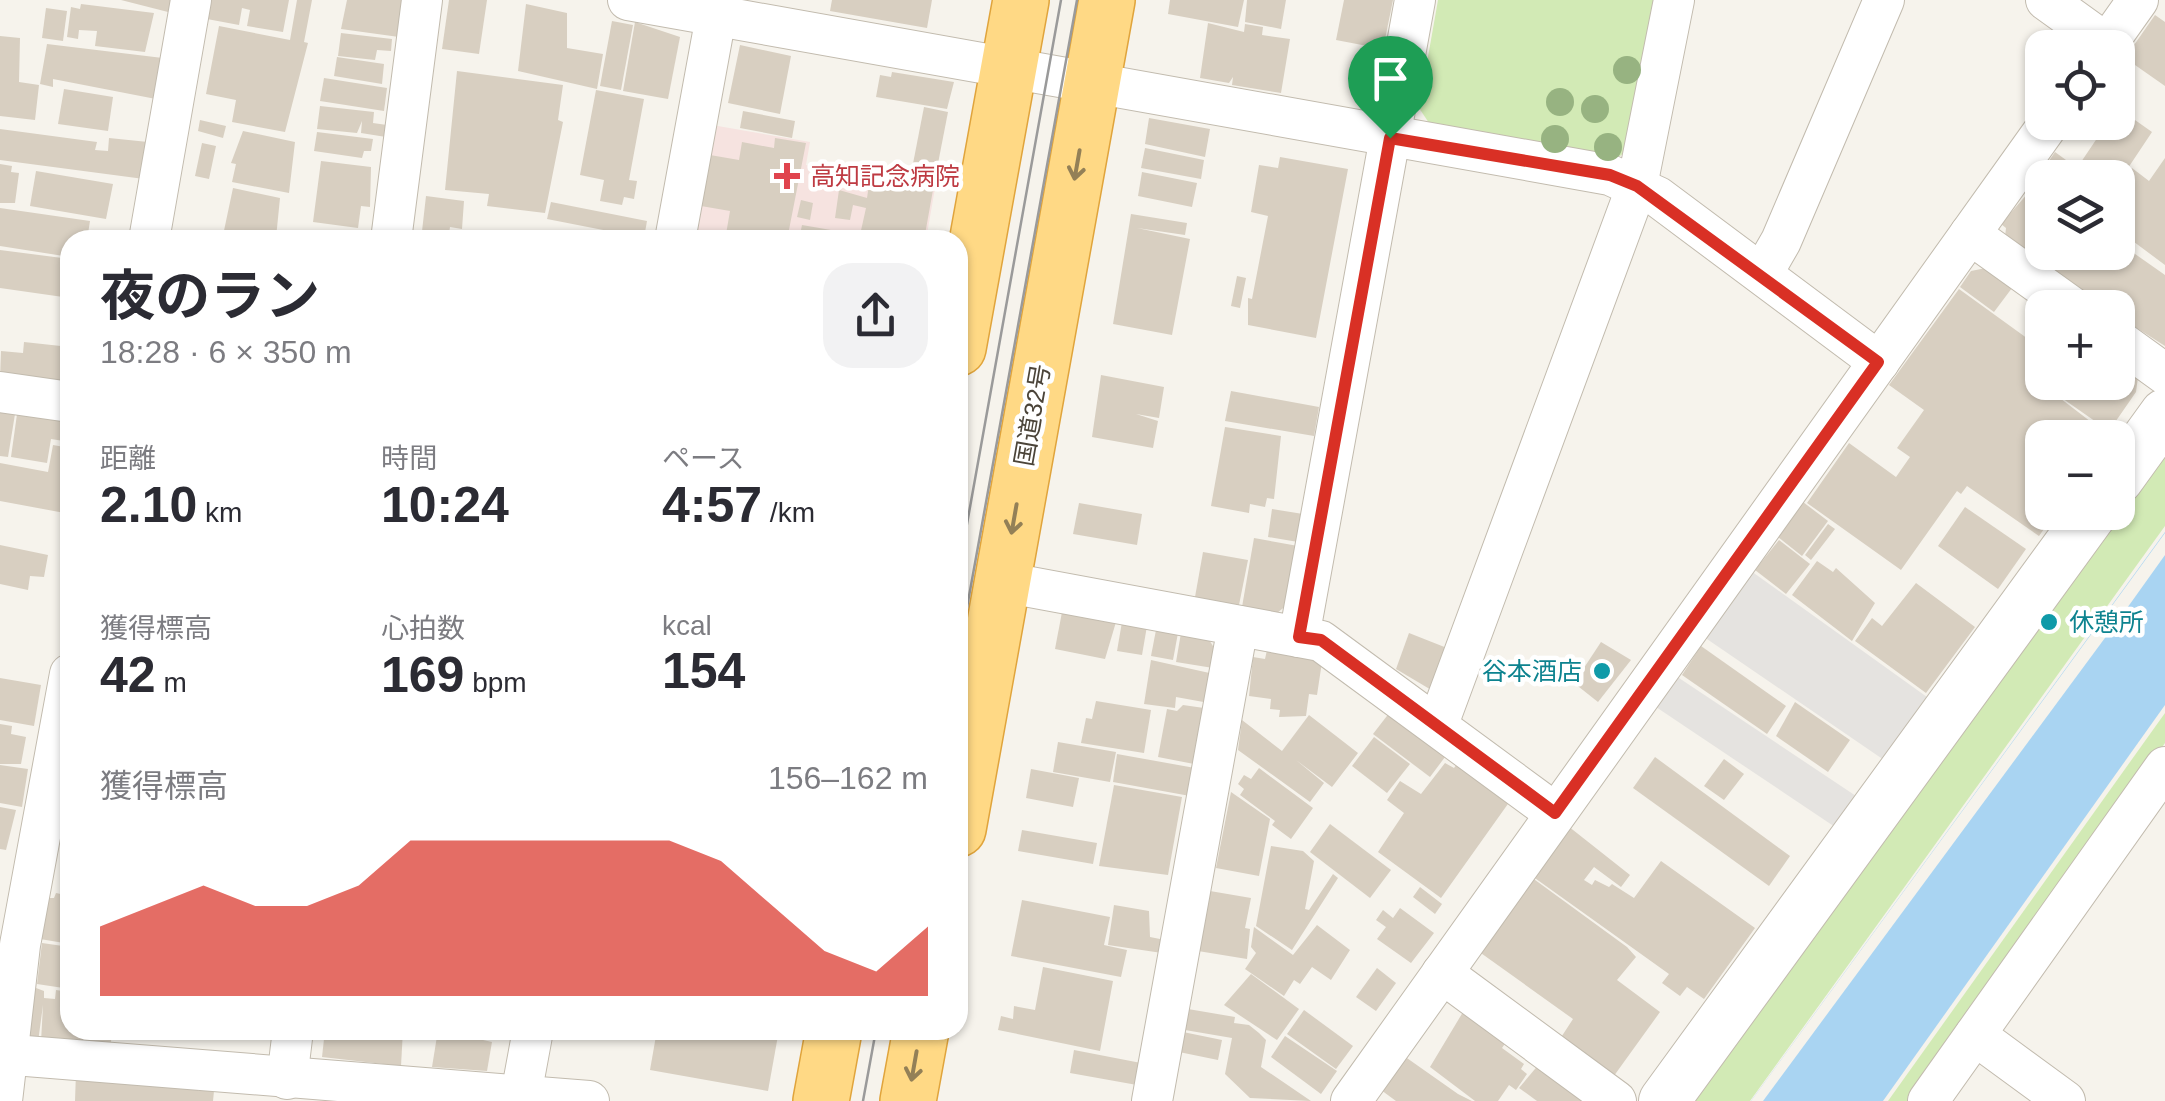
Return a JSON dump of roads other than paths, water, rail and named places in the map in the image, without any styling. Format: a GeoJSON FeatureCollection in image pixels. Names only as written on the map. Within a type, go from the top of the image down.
{"type":"FeatureCollection","features":[{"type":"Feature","properties":{"kind":"highway"},"geometry":{"type":"LineString","coordinates":[[968,292],[1020,0]]}},
{"type":"Feature","properties":{"kind":"highway","name":"国道32号"},"geometry":{"type":"LineString","coordinates":[[968,774],[1108,0]]}},
{"type":"Feature","properties":{"kind":"highway"},"geometry":{"type":"LineString","coordinates":[[821,1101],[832,1040]]}},
{"type":"Feature","properties":{"kind":"highway"},"geometry":{"type":"LineString","coordinates":[[908,1101],[919,1040]]}},
{"type":"Feature","properties":{"kind":"street"},"geometry":{"type":"LineString","coordinates":[[151,230],[192,0]]}},
{"type":"Feature","properties":{"kind":"street"},"geometry":{"type":"LineString","coordinates":[[392,230],[422,0]]}},
{"type":"Feature","properties":{"kind":"street"},"geometry":{"type":"LineString","coordinates":[[628,0],[717,8],[1091,84],[1610,175],[1637,186],[1878,362]]}},
{"type":"Feature","properties":{"kind":"street"},"geometry":{"type":"LineString","coordinates":[[1299,637],[1414,0]]}},
{"type":"Feature","properties":{"kind":"street"},"geometry":{"type":"LineString","coordinates":[[1438,724],[1637,186],[1674,0]]}},
{"type":"Feature","properties":{"kind":"street"},"geometry":{"type":"LineString","coordinates":[[1762,274],[1781,241],[1884,0]]}},
{"type":"Feature","properties":{"kind":"street"},"geometry":{"type":"LineString","coordinates":[[2046,0],[2085,30]]}},
{"type":"Feature","properties":{"kind":"street"},"geometry":{"type":"LineString","coordinates":[[2117,30],[2138,0]]}},
{"type":"Feature","properties":{"kind":"street"},"geometry":{"type":"LineString","coordinates":[[677,230],[717,8]]}},
{"type":"Feature","properties":{"kind":"street"},"geometry":{"type":"LineString","coordinates":[[1351,1101],[2037,140]]}},
{"type":"Feature","properties":{"kind":"street"},"geometry":{"type":"LineString","coordinates":[[1970,234],[2048,290]]}},
{"type":"Feature","properties":{"kind":"street"},"geometry":{"type":"LineString","coordinates":[[2135,352],[2165,374]]}},
{"type":"Feature","properties":{"kind":"street"},"geometry":{"type":"LineString","coordinates":[[0,392],[60,401]]}},
{"type":"Feature","properties":{"kind":"street"},"geometry":{"type":"LineString","coordinates":[[2135,455],[2165,414]]}},
{"type":"Feature","properties":{"kind":"street"},"geometry":{"type":"LineString","coordinates":[[1664,1101],[2080,530]]}},
{"type":"Feature","properties":{"kind":"street"},"geometry":{"type":"LineString","coordinates":[[1003,582],[1321,640],[1555,813]]}},
{"type":"Feature","properties":{"kind":"street"},"geometry":{"type":"LineString","coordinates":[[1152,1101],[1238,626]]}},
{"type":"Feature","properties":{"kind":"street"},"geometry":{"type":"LineString","coordinates":[[2,1101],[2,1054],[60,730]]}},
{"type":"Feature","properties":{"kind":"street"},"geometry":{"type":"LineString","coordinates":[[1928,1101],[2165,767]]}},
{"type":"Feature","properties":{"kind":"street"},"geometry":{"type":"LineString","coordinates":[[1442,973],[1616,1101]]}},
{"type":"Feature","properties":{"kind":"street"},"geometry":{"type":"LineString","coordinates":[[1975,1035],[2066,1101]]}},
{"type":"Feature","properties":{"kind":"street"},"geometry":{"type":"LineString","coordinates":[[287,1080],[291,1040]]}},
{"type":"Feature","properties":{"kind":"street"},"geometry":{"type":"LineString","coordinates":[[521,1095],[531,1040]]}},
{"type":"Feature","properties":{"kind":"street"},"geometry":{"type":"LineString","coordinates":[[2,1054],[205,1067],[229,1088],[287,1080],[446,1096],[521,1095],[589,1101]]}},
{"type":"Feature","properties":{"kind":"water"},"geometry":{"type":"Polygon","coordinates":[[[2165,532],[2165,705],[1883,1101],[1751,1101],[2165,532]]]}},
{"type":"Feature","properties":{"kind":"tram line"},"geometry":{"type":"LineString","coordinates":[[968,518],[1061,0]]}},
{"type":"Feature","properties":{"kind":"tram line"},"geometry":{"type":"LineString","coordinates":[[968,602],[1077,0]]}},
{"type":"Feature","properties":{"kind":"tram line"},"geometry":{"type":"LineString","coordinates":[[863,1101],[874,1040]]}},
{"type":"Feature","properties":{"kind":"place","name":"高知記念病院"},"geometry":{"type":"Point","coordinates":[787,176]}},
{"type":"Feature","properties":{"kind":"place","name":"休憩所"},"geometry":{"type":"Point","coordinates":[2049,622]}},
{"type":"Feature","properties":{"kind":"place","name":"谷本酒店"},"geometry":{"type":"Point","coordinates":[1602,671]}}]}
